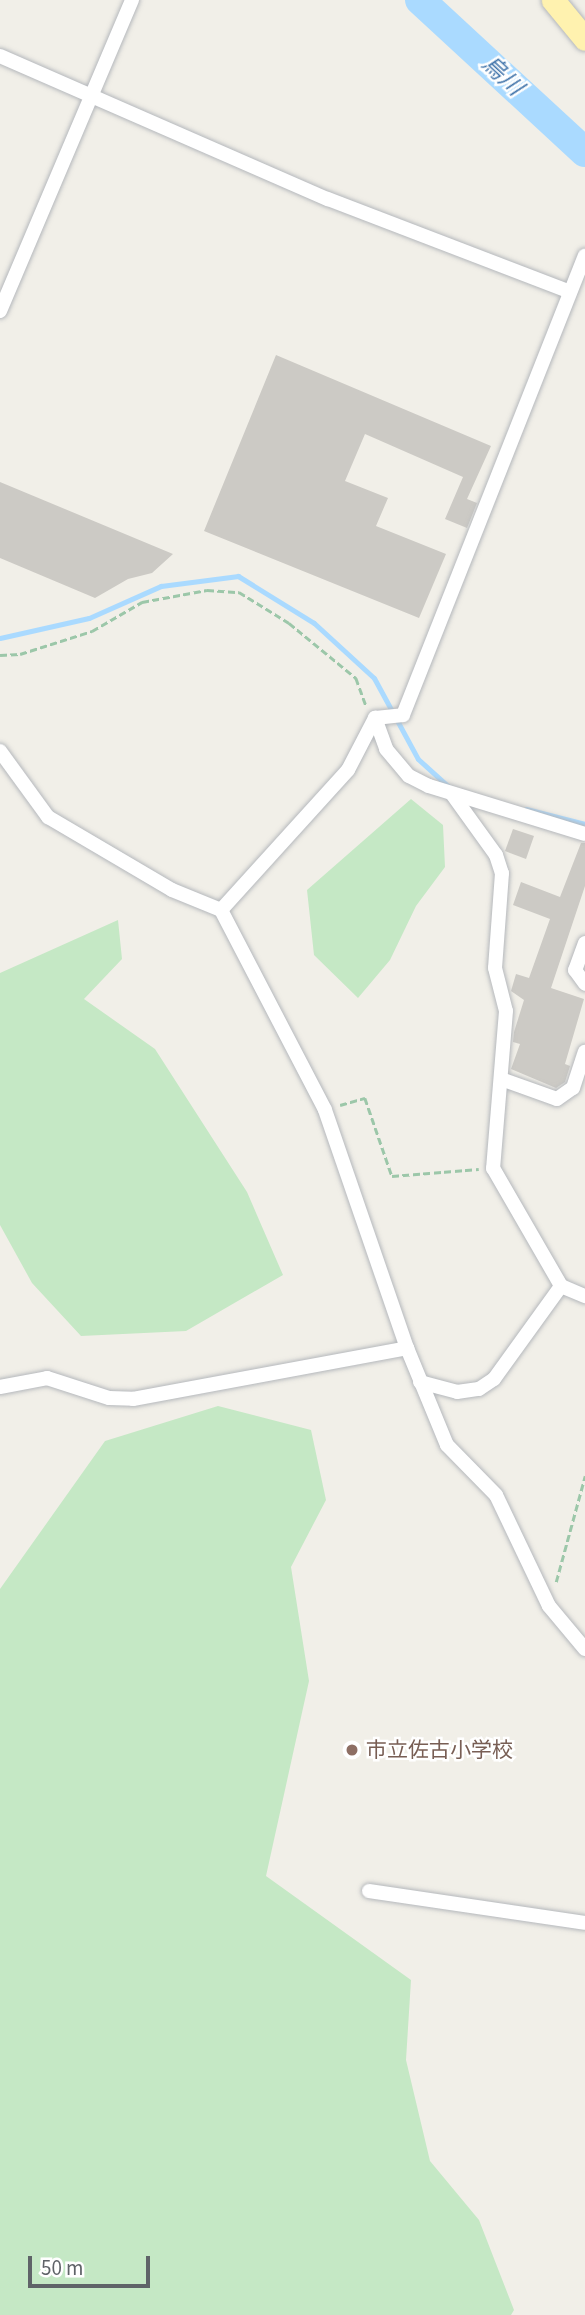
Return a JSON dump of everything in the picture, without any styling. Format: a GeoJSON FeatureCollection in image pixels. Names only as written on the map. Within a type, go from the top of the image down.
{"type":"FeatureCollection","features":[{"type":"Feature","properties":{"kind":"main road"},"geometry":{"type":"LineString","coordinates":[[553,0],[585,39]]}},
{"type":"Feature","properties":{"kind":"street"},"geometry":{"type":"LineString","coordinates":[[0,311],[132,0]]}},
{"type":"Feature","properties":{"kind":"street"},"geometry":{"type":"LineString","coordinates":[[0,56],[328,199],[570,292]]}},
{"type":"Feature","properties":{"kind":"street"},"geometry":{"type":"LineString","coordinates":[[373,720],[403,715],[585,256]]}},
{"type":"Feature","properties":{"kind":"street"},"geometry":{"type":"LineString","coordinates":[[373,720],[386,749],[410,776],[452,794],[585,834]]}},
{"type":"Feature","properties":{"kind":"street"},"geometry":{"type":"LineString","coordinates":[[221,910],[348,770],[373,720]]}},
{"type":"Feature","properties":{"kind":"street"},"geometry":{"type":"LineString","coordinates":[[0,751],[48,817],[172,890],[221,910],[325,1110],[407,1348],[447,1445],[496,1495],[549,1606],[585,1649]]}},
{"type":"Feature","properties":{"kind":"street"},"geometry":{"type":"LineString","coordinates":[[452,794],[496,855],[502,873],[495,968],[506,1011],[493,1168],[561,1286],[585,1296]]}},
{"type":"Feature","properties":{"kind":"street"},"geometry":{"type":"LineString","coordinates":[[585,943],[575,970],[585,984]]}},
{"type":"Feature","properties":{"kind":"street"},"geometry":{"type":"LineString","coordinates":[[501,1080],[557,1099],[573,1088],[585,1052]]}},
{"type":"Feature","properties":{"kind":"street"},"geometry":{"type":"LineString","coordinates":[[420,1382],[457,1392],[479,1389],[494,1379],[561,1286]]}},
{"type":"Feature","properties":{"kind":"street"},"geometry":{"type":"LineString","coordinates":[[0,1387],[47,1378],[109,1398],[133,1399],[407,1348]]}},
{"type":"Feature","properties":{"kind":"street"},"geometry":{"type":"LineString","coordinates":[[369,1891],[585,1923]]}},
{"type":"Feature","properties":{"kind":"path"},"geometry":{"type":"LineString","coordinates":[[0,655],[20,654],[92,631],[142,602],[206,590],[239,592],[289,624],[356,678],[373,720]]}},
{"type":"Feature","properties":{"kind":"path"},"geometry":{"type":"LineString","coordinates":[[325,1110],[365,1098],[392,1176],[493,1168]]}},
{"type":"Feature","properties":{"kind":"path"},"geometry":{"type":"LineString","coordinates":[[549,1606],[585,1476]]}},
{"type":"Feature","properties":{"kind":"green space"},"geometry":{"type":"Polygon","coordinates":[[[411,799],[443,825],[445,867],[416,906],[390,960],[358,998],[314,955],[307,890],[411,799]]]}},
{"type":"Feature","properties":{"kind":"green space"},"geometry":{"type":"Polygon","coordinates":[[[118,920],[122,959],[84,999],[155,1049],[247,1192],[283,1275],[186,1331],[81,1336],[32,1283],[0,1225],[0,973],[118,920]]]}},
{"type":"Feature","properties":{"kind":"green space"},"geometry":{"type":"Polygon","coordinates":[[[218,1406],[311,1430],[326,1500],[291,1567],[309,1681],[266,1876],[411,1980],[406,2060],[430,2161],[479,2220],[514,2310],[511,2315],[0,2315],[0,1589],[105,1441],[218,1406]]]}},
{"type":"Feature","properties":{"kind":"building"},"geometry":{"type":"Polygon","coordinates":[[[276,355],[491,446],[467,499],[477,503],[467,528],[445,519],[463,477],[365,434],[345,481],[388,498],[376,526],[446,554],[419,618],[204,531],[276,355]]]}},
{"type":"Feature","properties":{"kind":"building"},"geometry":{"type":"Polygon","coordinates":[[[0,482],[173,554],[152,573],[128,579],[95,598],[0,558],[0,482]]]}},
{"type":"Feature","properties":{"kind":"building"},"geometry":{"type":"Polygon","coordinates":[[[513,829],[534,836],[526,859],[505,851],[513,829]]]}},
{"type":"Feature","properties":{"kind":"building"},"geometry":{"type":"Polygon","coordinates":[[[581,843],[585,843],[585,886],[551,988],[584,999],[565,1064],[570,1066],[565,1082],[556,1088],[511,1069],[520,1044],[513,1042],[524,1000],[511,991],[516,974],[529,978],[550,919],[513,905],[521,882],[560,897],[581,843]]]}},
{"type":"Feature","properties":{"kind":"waterway","name":"烏川"},"geometry":{"type":"LineString","coordinates":[[420,0],[585,152]]}},
{"type":"Feature","properties":{"kind":"waterway"},"geometry":{"type":"LineString","coordinates":[[0,638],[89,618],[161,586],[238,576],[314,623],[374,678],[418,759],[450,788]]}},
{"type":"Feature","properties":{"kind":"waterway"},"geometry":{"type":"LineString","coordinates":[[526,809],[585,824]]}},
{"type":"Feature","properties":{"kind":"place","name":"市立佐古小学校"},"geometry":{"type":"Point","coordinates":[352,1750]}}]}
